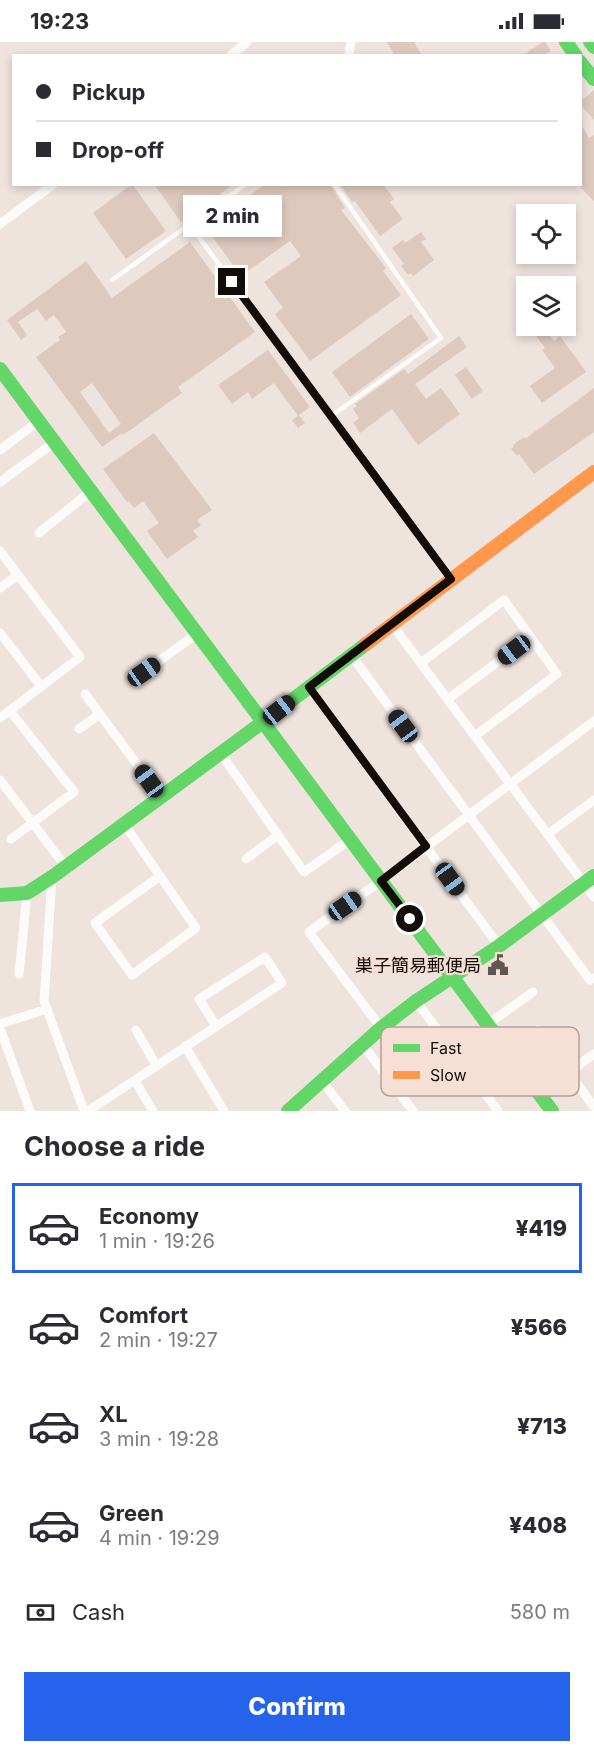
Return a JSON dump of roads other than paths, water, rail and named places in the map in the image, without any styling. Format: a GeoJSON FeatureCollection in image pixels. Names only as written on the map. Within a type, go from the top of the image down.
{"type":"FeatureCollection","features":[{"type":"Feature","properties":{"kind":"main road"},"geometry":{"type":"LineString","coordinates":[[590,42],[594,48]]}},
{"type":"Feature","properties":{"kind":"main road"},"geometry":{"type":"LineString","coordinates":[[582,64],[594,79]]}},
{"type":"Feature","properties":{"kind":"main road"},"geometry":{"type":"LineString","coordinates":[[2,375],[92,490],[490,1027]]}},
{"type":"Feature","properties":{"kind":"main road"},"geometry":{"type":"LineString","coordinates":[[0,895],[27,892],[52,877],[221,754],[391,623],[594,472]]}},
{"type":"Feature","properties":{"kind":"main road"},"geometry":{"type":"LineString","coordinates":[[382,1027],[589,880]]}},
{"type":"Feature","properties":{"kind":"main road"},"geometry":{"type":"LineString","coordinates":[[288,1111],[381,1028]]}},
{"type":"Feature","properties":{"kind":"main road"},"geometry":{"type":"LineString","coordinates":[[541,1096],[552,1111]]}},
{"type":"Feature","properties":{"kind":"street"},"geometry":{"type":"LineString","coordinates":[[232,54],[247,42]]}},
{"type":"Feature","properties":{"kind":"street"},"geometry":{"type":"LineString","coordinates":[[0,224],[51,186]]}},
{"type":"Feature","properties":{"kind":"street"},"geometry":{"type":"LineString","coordinates":[[0,450],[39,421]]}},
{"type":"Feature","properties":{"kind":"street"},"geometry":{"type":"LineString","coordinates":[[0,482],[55,442]]}},
{"type":"Feature","properties":{"kind":"street"},"geometry":{"type":"LineString","coordinates":[[353,446],[451,579]]}},
{"type":"Feature","properties":{"kind":"street"},"geometry":{"type":"LineString","coordinates":[[39,533],[92,490]]}},
{"type":"Feature","properties":{"kind":"street"},"geometry":{"type":"LineString","coordinates":[[0,551],[80,657],[1,717]]}},
{"type":"Feature","properties":{"kind":"street"},"geometry":{"type":"LineString","coordinates":[[0,588],[18,575]]}},
{"type":"Feature","properties":{"kind":"street"},"geometry":{"type":"LineString","coordinates":[[421,663],[504,600],[557,674],[475,736]]}},
{"type":"Feature","properties":{"kind":"street"},"geometry":{"type":"LineString","coordinates":[[391,623],[548,834],[589,880],[594,897]]}},
{"type":"Feature","properties":{"kind":"street"},"geometry":{"type":"LineString","coordinates":[[0,633],[40,686]]}},
{"type":"Feature","properties":{"kind":"street"},"geometry":{"type":"LineString","coordinates":[[144,672],[198,633]]}},
{"type":"Feature","properties":{"kind":"street"},"geometry":{"type":"LineString","coordinates":[[448,699],[531,637]]}},
{"type":"Feature","properties":{"kind":"street"},"geometry":{"type":"LineString","coordinates":[[351,655],[590,980],[594,978]]}},
{"type":"Feature","properties":{"kind":"street"},"geometry":{"type":"LineString","coordinates":[[309,687],[499,946]]}},
{"type":"Feature","properties":{"kind":"street"},"geometry":{"type":"LineString","coordinates":[[85,694],[161,797]]}},
{"type":"Feature","properties":{"kind":"street"},"geometry":{"type":"LineString","coordinates":[[10,711],[74,792],[11,839]]}},
{"type":"Feature","properties":{"kind":"street"},"geometry":{"type":"LineString","coordinates":[[79,729],[99,714]]}},
{"type":"Feature","properties":{"kind":"street"},"geometry":{"type":"LineString","coordinates":[[381,1028],[309,932],[381,881],[594,721]]}},
{"type":"Feature","properties":{"kind":"street"},"geometry":{"type":"LineString","coordinates":[[221,754],[304,872],[351,839]]}},
{"type":"Feature","properties":{"kind":"street"},"geometry":{"type":"LineString","coordinates":[[0,780],[66,867]]}},
{"type":"Feature","properties":{"kind":"street"},"geometry":{"type":"LineString","coordinates":[[548,834],[594,800]]}},
{"type":"Feature","properties":{"kind":"street"},"geometry":{"type":"LineString","coordinates":[[124,824],[196,928],[132,975],[95,923],[159,876]]}},
{"type":"Feature","properties":{"kind":"street"},"geometry":{"type":"LineString","coordinates":[[246,859],[278,835]]}},
{"type":"Feature","properties":{"kind":"street"},"geometry":{"type":"LineString","coordinates":[[52,877],[44,1001],[86,1111],[282,984],[265,957],[199,999],[216,1026]]}},
{"type":"Feature","properties":{"kind":"street"},"geometry":{"type":"LineString","coordinates":[[19,974],[27,892]]}},
{"type":"Feature","properties":{"kind":"street"},"geometry":{"type":"LineString","coordinates":[[488,1024],[533,992]]}},
{"type":"Feature","properties":{"kind":"street"},"geometry":{"type":"LineString","coordinates":[[416,1001],[435,1027]]}},
{"type":"Feature","properties":{"kind":"street"},"geometry":{"type":"LineString","coordinates":[[30,1111],[0,1026],[47,1009]]}},
{"type":"Feature","properties":{"kind":"street"},"geometry":{"type":"LineString","coordinates":[[136,1030],[156,1065]]}},
{"type":"Feature","properties":{"kind":"street"},"geometry":{"type":"LineString","coordinates":[[363,1045],[381,1069]]}},
{"type":"Feature","properties":{"kind":"street"},"geometry":{"type":"LineString","coordinates":[[185,1046],[224,1111]]}},
{"type":"Feature","properties":{"kind":"street"},"geometry":{"type":"LineString","coordinates":[[579,1065],[594,1054]]}},
{"type":"Feature","properties":{"kind":"street"},"geometry":{"type":"LineString","coordinates":[[135,1081],[153,1111]]}},
{"type":"Feature","properties":{"kind":"street"},"geometry":{"type":"LineString","coordinates":[[322,1082],[345,1111]]}},
{"type":"Feature","properties":{"kind":"street"},"geometry":{"type":"LineString","coordinates":[[579,1086],[594,1107]]}},
{"type":"Feature","properties":{"kind":"street"},"geometry":{"type":"LineString","coordinates":[[402,1096],[413,1111]]}},
{"type":"Feature","properties":{"kind":"street"},"geometry":{"type":"LineString","coordinates":[[487,1096],[498,1111]]}},
{"type":"Feature","properties":{"kind":"lane"},"geometry":{"type":"LineString","coordinates":[[112,279],[243,186]]}},
{"type":"Feature","properties":{"kind":"lane"},"geometry":{"type":"LineString","coordinates":[[331,416],[441,338],[335,186]]}},
{"type":"Feature","properties":{"kind":"lane"},"geometry":{"type":"LineString","coordinates":[[189,225],[353,446]]}},
{"type":"Feature","properties":{"kind":"place","name":"巣子簡易郵便局"},"geometry":{"type":"Point","coordinates":[498,965]}}]}
